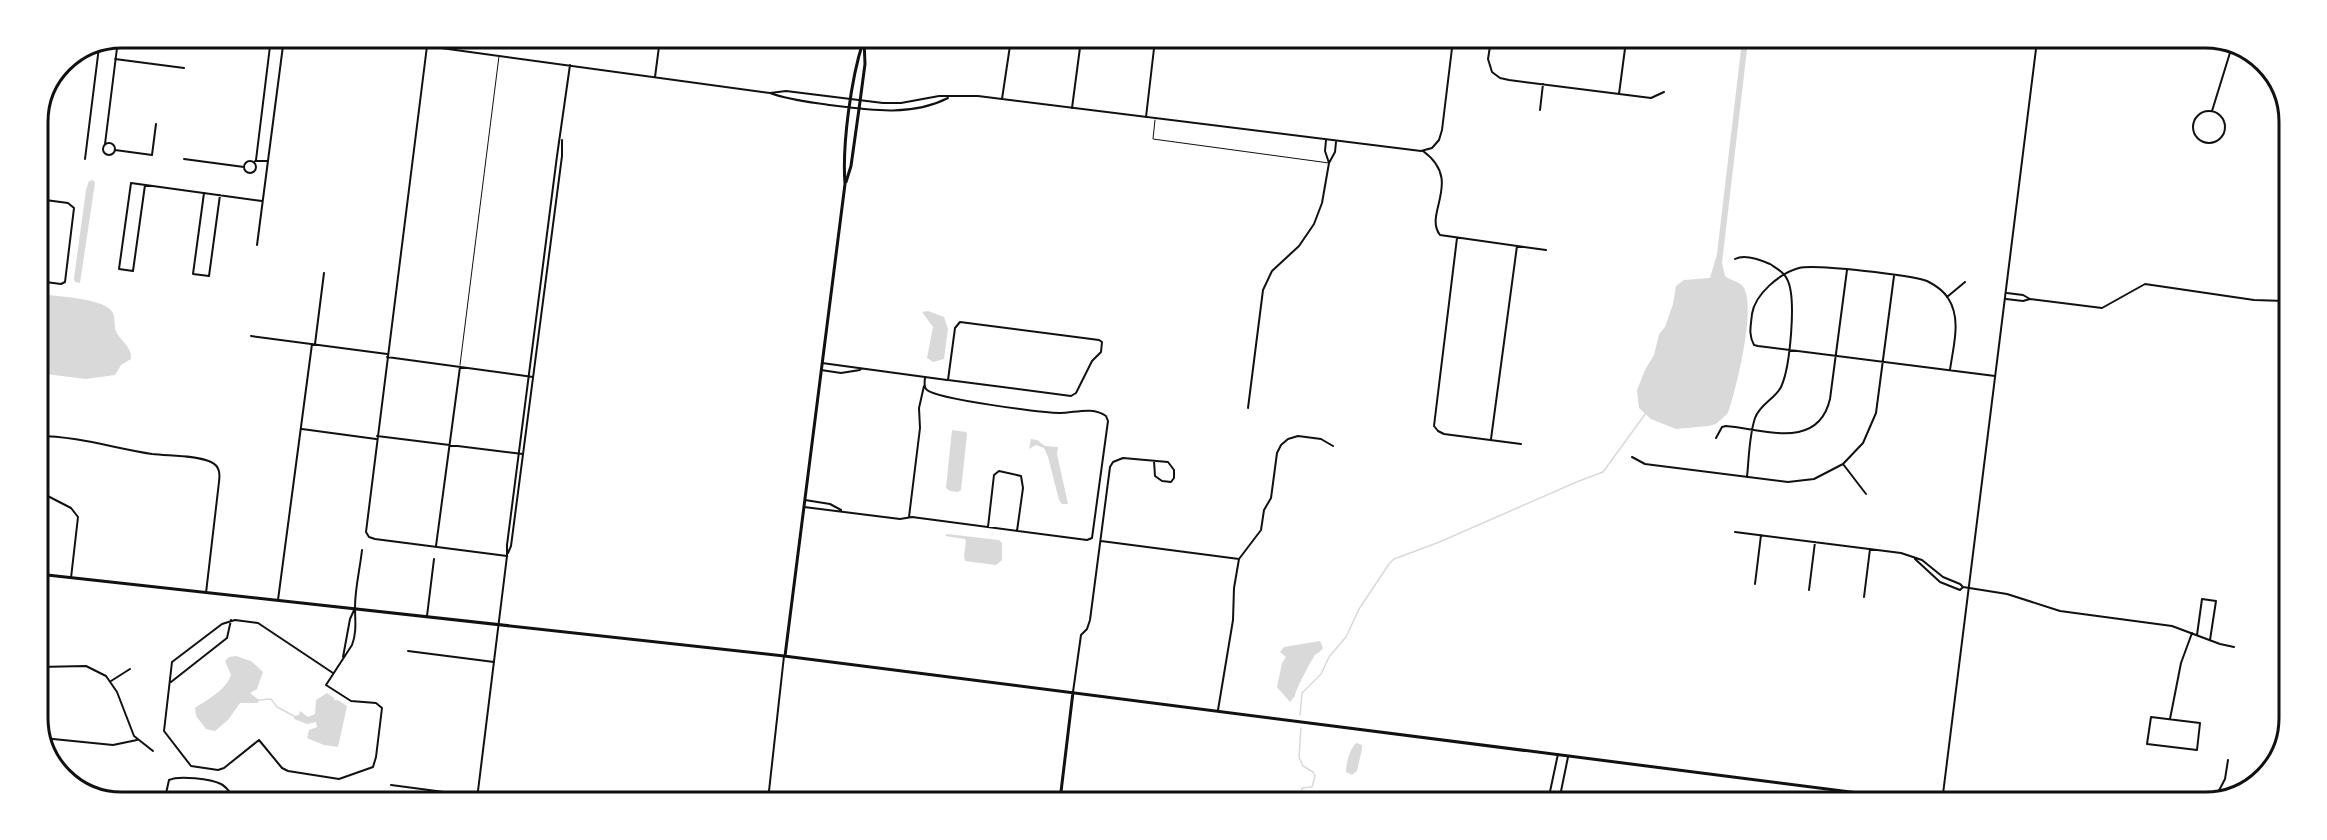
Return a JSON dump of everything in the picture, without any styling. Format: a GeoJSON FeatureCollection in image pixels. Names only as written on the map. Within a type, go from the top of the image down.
{"type":"FeatureCollection","features":[{"type":"Feature","properties":{"kind":"main road"},"geometry":{"type":"LineString","coordinates":[[784,656],[845,184],[844,165],[851,100],[856,63],[861,48]]}},
{"type":"Feature","properties":{"kind":"main road"},"geometry":{"type":"LineString","coordinates":[[845,184],[851,166],[859,109],[865,64],[864,48]]}},
{"type":"Feature","properties":{"kind":"main road"},"geometry":{"type":"LineString","coordinates":[[48,575],[784,656],[1851,792]]}},
{"type":"Feature","properties":{"kind":"main road"},"geometry":{"type":"LineString","coordinates":[[1061,792],[1073,692]]}},
{"type":"Feature","properties":{"kind":"street"},"geometry":{"type":"LineString","coordinates":[[115,150],[110,155],[105,154],[102,149],[105,144],[116,48]]}},
{"type":"Feature","properties":{"kind":"street"},"geometry":{"type":"LineString","coordinates":[[244,167],[246,172],[252,173],[255,168],[270,48]]}},
{"type":"Feature","properties":{"kind":"street"},"geometry":{"type":"LineString","coordinates":[[257,245],[283,48]]}},
{"type":"Feature","properties":{"kind":"street"},"geometry":{"type":"LineString","coordinates":[[428,48],[365,528],[367,534],[375,539],[507,556]]}},
{"type":"Feature","properties":{"kind":"street"},"geometry":{"type":"LineString","coordinates":[[442,48],[770,93],[785,98],[859,109],[901,111],[940,102],[950,97]]}},
{"type":"Feature","properties":{"kind":"street"},"geometry":{"type":"LineString","coordinates":[[655,77],[659,48]]}},
{"type":"Feature","properties":{"kind":"street"},"geometry":{"type":"LineString","coordinates":[[1002,99],[1010,48]]}},
{"type":"Feature","properties":{"kind":"street"},"geometry":{"type":"LineString","coordinates":[[1072,108],[1080,48]]}},
{"type":"Feature","properties":{"kind":"street"},"geometry":{"type":"LineString","coordinates":[[1146,117],[1154,48]]}},
{"type":"Feature","properties":{"kind":"street"},"geometry":{"type":"LineString","coordinates":[[770,93],[786,92],[901,104],[939,96],[978,96],[1336,142],[1424,151],[1436,144],[1442,130],[1452,48]]}},
{"type":"Feature","properties":{"kind":"street"},"geometry":{"type":"LineString","coordinates":[[1490,48],[1488,59],[1490,73],[1504,79],[1651,98],[1664,92]]}},
{"type":"Feature","properties":{"kind":"street"},"geometry":{"type":"LineString","coordinates":[[1619,94],[1625,48]]}},
{"type":"Feature","properties":{"kind":"street"},"geometry":{"type":"LineString","coordinates":[[1943,792],[2036,48]]}},
{"type":"Feature","properties":{"kind":"street"},"geometry":{"type":"LineString","coordinates":[[85,159],[98,52]]}},
{"type":"Feature","properties":{"kind":"street"},"geometry":{"type":"LineString","coordinates":[[2212,111],[2231,53]]}},
{"type":"Feature","properties":{"kind":"street"},"geometry":{"type":"LineString","coordinates":[[115,59],[184,68]]}},
{"type":"Feature","properties":{"kind":"street"},"geometry":{"type":"LineString","coordinates":[[507,556],[512,544],[562,156],[562,132],[570,65]]}},
{"type":"Feature","properties":{"kind":"street"},"geometry":{"type":"LineString","coordinates":[[1540,110],[1543,84]]}},
{"type":"Feature","properties":{"kind":"street"},"geometry":{"type":"LineString","coordinates":[[2212,111],[2223,118],[2225,132],[2216,142],[2207,143],[2198,138],[2193,124],[2202,112],[2212,111]]}},
{"type":"Feature","properties":{"kind":"street"},"geometry":{"type":"LineString","coordinates":[[105,144],[111,144],[115,150],[152,155],[156,124]]}},
{"type":"Feature","properties":{"kind":"street"},"geometry":{"type":"LineString","coordinates":[[479,792],[518,454],[556,156],[562,132]]}},
{"type":"Feature","properties":{"kind":"street"},"geometry":{"type":"LineString","coordinates":[[1326,140],[1325,151],[1329,163]]}},
{"type":"Feature","properties":{"kind":"street"},"geometry":{"type":"LineString","coordinates":[[1248,408],[1263,290],[1272,271],[1299,246],[1314,224],[1325,194],[1329,163],[1335,152],[1336,142]]}},
{"type":"Feature","properties":{"kind":"street"},"geometry":{"type":"LineString","coordinates":[[1424,151],[1435,160],[1442,173],[1436,230],[1442,236],[1546,250]]}},
{"type":"Feature","properties":{"kind":"street"},"geometry":{"type":"LineString","coordinates":[[184,159],[244,167]]}},
{"type":"Feature","properties":{"kind":"street"},"geometry":{"type":"LineString","coordinates":[[256,159],[267,161]]}},
{"type":"Feature","properties":{"kind":"street"},"geometry":{"type":"LineString","coordinates":[[244,167],[247,162],[254,163]]}},
{"type":"Feature","properties":{"kind":"street"},"geometry":{"type":"LineString","coordinates":[[145,185],[133,271],[119,269],[131,183],[262,201]]}},
{"type":"Feature","properties":{"kind":"street"},"geometry":{"type":"LineString","coordinates":[[204,193],[193,274],[208,276],[220,195]]}},
{"type":"Feature","properties":{"kind":"street"},"geometry":{"type":"LineString","coordinates":[[48,200],[68,203],[74,208],[64,282],[61,284],[48,282]]}},
{"type":"Feature","properties":{"kind":"street"},"geometry":{"type":"LineString","coordinates":[[1457,238],[1435,427],[1444,434],[1521,444]]}},
{"type":"Feature","properties":{"kind":"street"},"geometry":{"type":"LineString","coordinates":[[1491,439],[1517,246]]}},
{"type":"Feature","properties":{"kind":"street"},"geometry":{"type":"LineString","coordinates":[[1735,260],[1741,257],[1760,260],[1785,275],[1791,291],[1793,308],[1782,384],[1777,393],[1759,410],[1753,429],[1747,477]]}},
{"type":"Feature","properties":{"kind":"street"},"geometry":{"type":"LineString","coordinates":[[1950,370],[1955,323],[1954,310],[1947,297],[1938,288],[1925,281],[1810,266],[1785,275],[1763,292],[1755,303],[1750,335],[1754,345],[1996,377]]}},
{"type":"Feature","properties":{"kind":"street"},"geometry":{"type":"LineString","coordinates":[[1716,438],[1724,426],[1796,434],[1816,425],[1828,406],[1846,270]]}},
{"type":"Feature","properties":{"kind":"street"},"geometry":{"type":"LineString","coordinates":[[278,600],[324,273]]}},
{"type":"Feature","properties":{"kind":"street"},"geometry":{"type":"LineString","coordinates":[[1632,457],[1641,463],[1788,482],[1805,481],[1824,475],[1844,464],[1863,443],[1874,420],[1894,276]]}},
{"type":"Feature","properties":{"kind":"street"},"geometry":{"type":"LineString","coordinates":[[1947,297],[1965,282]]}},
{"type":"Feature","properties":{"kind":"street"},"geometry":{"type":"LineString","coordinates":[[2006,299],[2023,301],[2030,299],[2102,308],[2145,284],[2254,300],[2279,301]]}},
{"type":"Feature","properties":{"kind":"street"},"geometry":{"type":"LineString","coordinates":[[2007,293],[2024,295],[2030,299]]}},
{"type":"Feature","properties":{"kind":"street"},"geometry":{"type":"LineString","coordinates":[[822,363],[862,369],[1071,396],[1076,393],[1092,361],[1100,354],[1102,342],[1088,338],[960,322],[955,328],[948,380]]}},
{"type":"Feature","properties":{"kind":"street"},"geometry":{"type":"LineString","coordinates":[[251,336],[533,377]]}},
{"type":"Feature","properties":{"kind":"street"},"geometry":{"type":"LineString","coordinates":[[436,546],[460,367]]}},
{"type":"Feature","properties":{"kind":"street"},"geometry":{"type":"LineString","coordinates":[[821,370],[841,373],[862,369]]}},
{"type":"Feature","properties":{"kind":"street"},"geometry":{"type":"LineString","coordinates":[[909,517],[920,428],[919,408],[925,377]]}},
{"type":"Feature","properties":{"kind":"street"},"geometry":{"type":"LineString","coordinates":[[804,507],[900,519],[909,517],[1087,540],[1092,538],[1106,416],[1094,411],[1053,412],[965,401],[929,391],[924,384]]}},
{"type":"Feature","properties":{"kind":"street"},"geometry":{"type":"LineString","coordinates":[[301,429],[523,454]]}},
{"type":"Feature","properties":{"kind":"street"},"geometry":{"type":"LineString","coordinates":[[1218,711],[1233,620],[1234,588],[1239,559],[1261,530],[1264,510],[1271,498],[1277,453],[1288,439],[1298,436],[1321,439],[1333,446]]}},
{"type":"Feature","properties":{"kind":"street"},"geometry":{"type":"LineString","coordinates":[[48,437],[206,460],[218,467],[219,482],[206,593]]}},
{"type":"Feature","properties":{"kind":"street"},"geometry":{"type":"LineString","coordinates":[[1073,692],[1081,635],[1087,629],[1090,620],[1109,475],[1113,462],[1123,458],[1154,461],[1172,464],[1174,478],[1171,482],[1162,481],[1155,476],[1154,461]]}},
{"type":"Feature","properties":{"kind":"street"},"geometry":{"type":"LineString","coordinates":[[1844,464],[1866,494]]}},
{"type":"Feature","properties":{"kind":"street"},"geometry":{"type":"LineString","coordinates":[[988,527],[994,475],[999,471],[1021,476],[1023,488],[1017,531]]}},
{"type":"Feature","properties":{"kind":"street"},"geometry":{"type":"LineString","coordinates":[[48,496],[71,508],[78,517],[71,578]]}},
{"type":"Feature","properties":{"kind":"street"},"geometry":{"type":"LineString","coordinates":[[805,500],[830,504],[844,512]]}},
{"type":"Feature","properties":{"kind":"street"},"geometry":{"type":"LineString","coordinates":[[1734,532],[1901,553],[1922,560],[1943,577],[1963,587],[2007,594],[2060,611],[2162,624],[2234,647]]}},
{"type":"Feature","properties":{"kind":"street"},"geometry":{"type":"LineString","coordinates":[[1755,584],[1761,536]]}},
{"type":"Feature","properties":{"kind":"street"},"geometry":{"type":"LineString","coordinates":[[1101,541],[1239,559]]}},
{"type":"Feature","properties":{"kind":"street"},"geometry":{"type":"LineString","coordinates":[[1809,590],[1815,542]]}},
{"type":"Feature","properties":{"kind":"street"},"geometry":{"type":"LineString","coordinates":[[1864,597],[1870,549]]}},
{"type":"Feature","properties":{"kind":"street"},"geometry":{"type":"LineString","coordinates":[[341,662],[350,620],[355,608],[362,550]]}},
{"type":"Feature","properties":{"kind":"street"},"geometry":{"type":"LineString","coordinates":[[427,616],[434,559]]}},
{"type":"Feature","properties":{"kind":"street"},"geometry":{"type":"LineString","coordinates":[[1915,559],[1945,585],[1960,590],[1963,587]]}},
{"type":"Feature","properties":{"kind":"street"},"geometry":{"type":"LineString","coordinates":[[2197,635],[2202,600],[2216,601],[2210,640]]}},
{"type":"Feature","properties":{"kind":"street"},"geometry":{"type":"LineString","coordinates":[[333,673],[258,622],[231,620],[222,624],[172,662],[164,731],[191,766],[219,770],[260,740],[285,770],[344,778],[368,770],[375,764],[382,708],[376,703],[351,701],[326,685],[354,639],[357,620],[355,608]]}},
{"type":"Feature","properties":{"kind":"street"},"geometry":{"type":"LineString","coordinates":[[169,683],[227,638],[231,620]]}},
{"type":"Feature","properties":{"kind":"street"},"geometry":{"type":"LineString","coordinates":[[2170,719],[2179,671],[2192,633]]}},
{"type":"Feature","properties":{"kind":"street"},"geometry":{"type":"LineString","coordinates":[[408,651],[494,662]]}},
{"type":"Feature","properties":{"kind":"street"},"geometry":{"type":"LineString","coordinates":[[769,792],[784,656]]}},
{"type":"Feature","properties":{"kind":"street"},"geometry":{"type":"LineString","coordinates":[[48,667],[86,666],[99,671],[111,681],[137,740],[153,751]]}},
{"type":"Feature","properties":{"kind":"street"},"geometry":{"type":"LineString","coordinates":[[111,681],[130,669]]}},
{"type":"Feature","properties":{"kind":"street"},"geometry":{"type":"LineString","coordinates":[[2151,717],[2170,719],[2200,723],[2197,750],[2147,744],[2151,717]]}},
{"type":"Feature","properties":{"kind":"street"},"geometry":{"type":"LineString","coordinates":[[51,739],[113,745],[137,740]]}},
{"type":"Feature","properties":{"kind":"street"},"geometry":{"type":"LineString","coordinates":[[1550,792],[1558,754]]}},
{"type":"Feature","properties":{"kind":"street"},"geometry":{"type":"LineString","coordinates":[[1561,792],[1568,756]]}},
{"type":"Feature","properties":{"kind":"street"},"geometry":{"type":"LineString","coordinates":[[2220,790],[2224,782],[2228,760]]}},
{"type":"Feature","properties":{"kind":"street"},"geometry":{"type":"LineString","coordinates":[[166,792],[169,780],[177,777],[216,782],[225,786],[230,792]]}},
{"type":"Feature","properties":{"kind":"street"},"geometry":{"type":"LineString","coordinates":[[392,785],[438,792]]}},
{"type":"Feature","properties":{"kind":"lane"},"geometry":{"type":"LineString","coordinates":[[460,367],[499,56]]}},
{"type":"Feature","properties":{"kind":"lane"},"geometry":{"type":"LineString","coordinates":[[1155,118],[1153,139],[1329,163]]}},
{"type":"Feature","properties":{"kind":"shaded area"},"geometry":{"type":"Polygon","coordinates":[[[1741,48],[1747,48],[1722,263],[1725,276],[1738,282],[1744,288],[1747,299],[1748,314],[1744,350],[1728,413],[1716,424],[1676,429],[1651,419],[1639,408],[1637,390],[1654,355],[1659,334],[1665,327],[1676,286],[1684,280],[1710,278],[1717,254],[1741,48]]]}},
{"type":"Feature","properties":{"kind":"shaded area"},"geometry":{"type":"Polygon","coordinates":[[[93,180],[95,183],[80,283],[75,282],[74,278],[86,190],[89,181],[93,180]]]}},
{"type":"Feature","properties":{"kind":"shaded area"},"geometry":{"type":"Polygon","coordinates":[[[48,295],[94,302],[109,308],[114,316],[116,333],[129,349],[131,359],[121,365],[115,375],[86,379],[48,374],[48,295]]]}},
{"type":"Feature","properties":{"kind":"shaded area"},"geometry":{"type":"Polygon","coordinates":[[[928,311],[944,317],[948,329],[944,359],[933,362],[927,358],[933,327],[922,312],[928,311]]]}},
{"type":"Feature","properties":{"kind":"shaded area"},"geometry":{"type":"Polygon","coordinates":[[[952,430],[967,434],[961,490],[958,492],[946,488],[952,430]]]}},
{"type":"Feature","properties":{"kind":"shaded area"},"geometry":{"type":"Polygon","coordinates":[[[1031,439],[1045,446],[1058,447],[1057,454],[1068,504],[1062,504],[1059,500],[1044,448],[1036,445],[1029,449],[1031,439]]]}},
{"type":"Feature","properties":{"kind":"shaded area"},"geometry":{"type":"Polygon","coordinates":[[[947,534],[999,540],[1002,543],[1002,560],[996,565],[965,561],[965,539],[945,536],[947,534]]]}},
{"type":"Feature","properties":{"kind":"shaded area"},"geometry":{"type":"Polygon","coordinates":[[[1320,641],[1323,648],[1313,658],[1290,702],[1277,687],[1282,663],[1286,657],[1280,652],[1284,647],[1320,641]]]}},
{"type":"Feature","properties":{"kind":"shaded area"},"geometry":{"type":"Polygon","coordinates":[[[236,656],[251,661],[263,672],[257,689],[250,693],[259,700],[258,703],[240,703],[228,720],[215,731],[206,729],[196,716],[195,708],[216,694],[229,680],[231,675],[225,661],[229,657],[236,656]]]}},
{"type":"Feature","properties":{"kind":"shaded area"},"geometry":{"type":"Polygon","coordinates":[[[327,693],[334,700],[347,706],[338,747],[324,745],[307,738],[309,730],[317,727],[316,722],[307,724],[294,719],[300,711],[308,717],[315,714],[316,700],[327,693]]]}},
{"type":"Feature","properties":{"kind":"shaded area"},"geometry":{"type":"Polygon","coordinates":[[[1356,743],[1362,745],[1362,749],[1357,771],[1352,775],[1346,772],[1346,768],[1350,752],[1356,743]]]}},
{"type":"Feature","properties":{"kind":"waterway"},"geometry":{"type":"LineString","coordinates":[[1300,715],[1302,693],[1321,674],[1329,657],[1346,637],[1359,609],[1394,559],[1603,472],[1646,413]]}},
{"type":"Feature","properties":{"kind":"waterway"},"geometry":{"type":"LineString","coordinates":[[259,700],[271,699],[277,707],[294,716]]}},
{"type":"Feature","properties":{"kind":"waterway"},"geometry":{"type":"LineString","coordinates":[[1301,728],[1299,757],[1303,766],[1315,776],[1312,787],[1302,788],[1302,792]]}}]}
